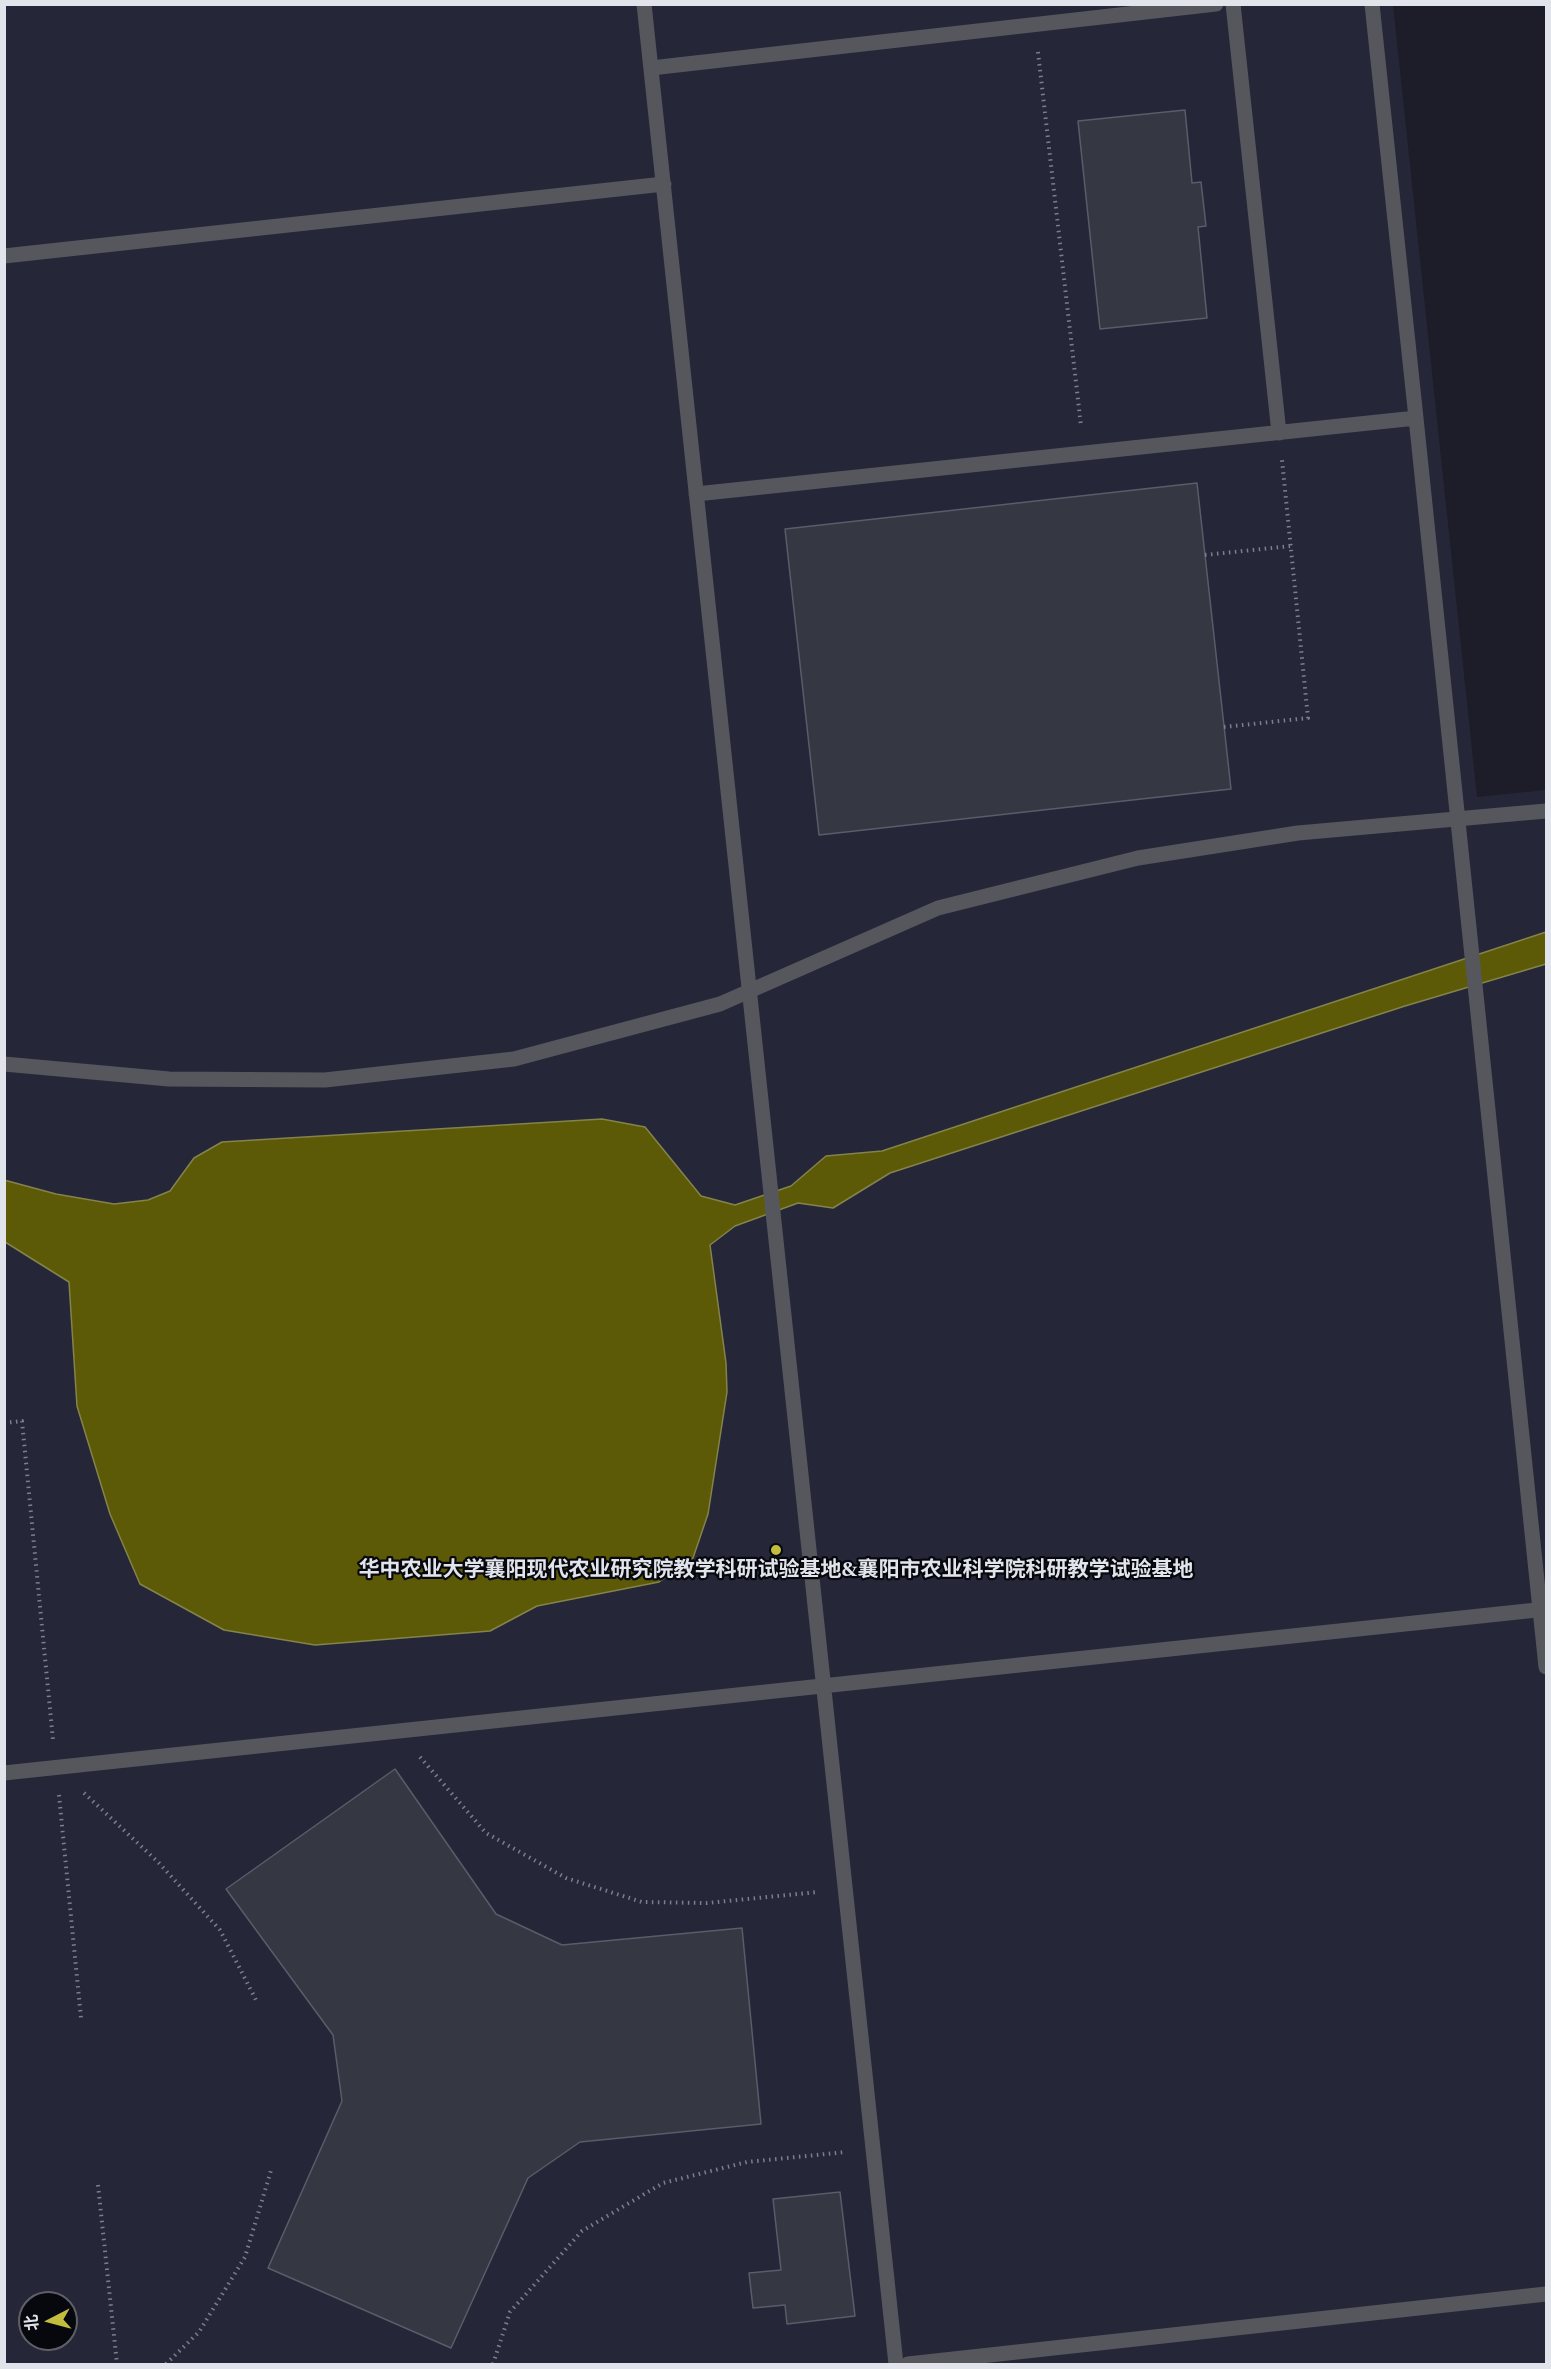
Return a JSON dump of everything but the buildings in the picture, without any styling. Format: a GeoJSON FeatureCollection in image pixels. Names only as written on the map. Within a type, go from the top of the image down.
{"type":"FeatureCollection","features":[{"type":"Feature","properties":{"kind":"lane"},"geometry":{"type":"LineString","coordinates":[[644,4],[896,2364]]}},
{"type":"Feature","properties":{"kind":"lane"},"geometry":{"type":"LineString","coordinates":[[651,68],[1216,4]]}},
{"type":"Feature","properties":{"kind":"lane"},"geometry":{"type":"LineString","coordinates":[[1233,4],[1279,433]]}},
{"type":"Feature","properties":{"kind":"lane"},"geometry":{"type":"LineString","coordinates":[[1372,4],[1457,820],[1544,1610],[1546,1666]]}},
{"type":"Feature","properties":{"kind":"lane"},"geometry":{"type":"LineString","coordinates":[[4,256],[664,184]]}},
{"type":"Feature","properties":{"kind":"lane"},"geometry":{"type":"LineString","coordinates":[[696,494],[1416,418]]}},
{"type":"Feature","properties":{"kind":"lane"},"geometry":{"type":"LineString","coordinates":[[4,1064],[169,1079],[325,1080],[514,1059],[720,1004],[938,908],[1138,858],[1298,833],[1546,811]]}},
{"type":"Feature","properties":{"kind":"lane"},"geometry":{"type":"LineString","coordinates":[[4,1773],[1544,1610]]}},
{"type":"Feature","properties":{"kind":"lane"},"geometry":{"type":"LineString","coordinates":[[908,2364],[1546,2294]]}},
{"type":"Feature","properties":{"kind":"path"},"geometry":{"type":"LineString","coordinates":[[1035,25],[1085,453]]}},
{"type":"Feature","properties":{"kind":"path"},"geometry":{"type":"LineString","coordinates":[[1224,728],[1308,718],[1279,433]]}},
{"type":"Feature","properties":{"kind":"path"},"geometry":{"type":"LineString","coordinates":[[1205,555],[1290,546]]}},
{"type":"Feature","properties":{"kind":"path"},"geometry":{"type":"LineString","coordinates":[[4,1423],[22,1421],[81,2018]]}},
{"type":"Feature","properties":{"kind":"path"},"geometry":{"type":"LineString","coordinates":[[396,1731],[486,1833],[566,1878],[642,1902],[707,1903],[846,1889]]}},
{"type":"Feature","properties":{"kind":"path"},"geometry":{"type":"LineString","coordinates":[[56,1767],[158,1862],[220,1930],[256,2001]]}},
{"type":"Feature","properties":{"kind":"path"},"geometry":{"type":"LineString","coordinates":[[493,2364],[510,2312],[582,2231],[663,2183],[747,2162],[874,2149]]}},
{"type":"Feature","properties":{"kind":"path"},"geometry":{"type":"LineString","coordinates":[[166,2364],[199,2332],[244,2257],[272,2167]]}},
{"type":"Feature","properties":{"kind":"path"},"geometry":{"type":"LineString","coordinates":[[98,2185],[117,2364]]}},
{"type":"Feature","properties":{"kind":"shaded area","name":"华中农业大学襄阳现代农业研究院教学科研试验基地&襄阳市农业科学院科研教学试验基地"},"geometry":{"type":"Polygon","coordinates":[[[5,5],[1393,5],[1477,797],[1546,790],[1546,2364],[5,2364],[5,5]]]}},
{"type":"Feature","properties":{"kind":"shaded area"},"geometry":{"type":"Polygon","coordinates":[[[1546,932],[1546,964],[1405,1006],[890,1173],[833,1208],[798,1203],[735,1226],[710,1245],[726,1363],[727,1392],[708,1514],[693,1558],[659,1582],[537,1606],[490,1631],[315,1645],[224,1630],[140,1584],[110,1514],[77,1406],[69,1282],[5,1242],[4,1180],[56,1194],[114,1204],[148,1200],[170,1191],[194,1158],[222,1142],[602,1119],[645,1127],[701,1196],[735,1205],[791,1186],[826,1156],[882,1151],[1546,932]]]}},
{"type":"Feature","properties":{"kind":"place","name":"华中农业大学襄阳现代农业研究院教学科研试验基地&襄阳市农业科学院科研教学试验基地"},"geometry":{"type":"Point","coordinates":[776,1550]}}]}
